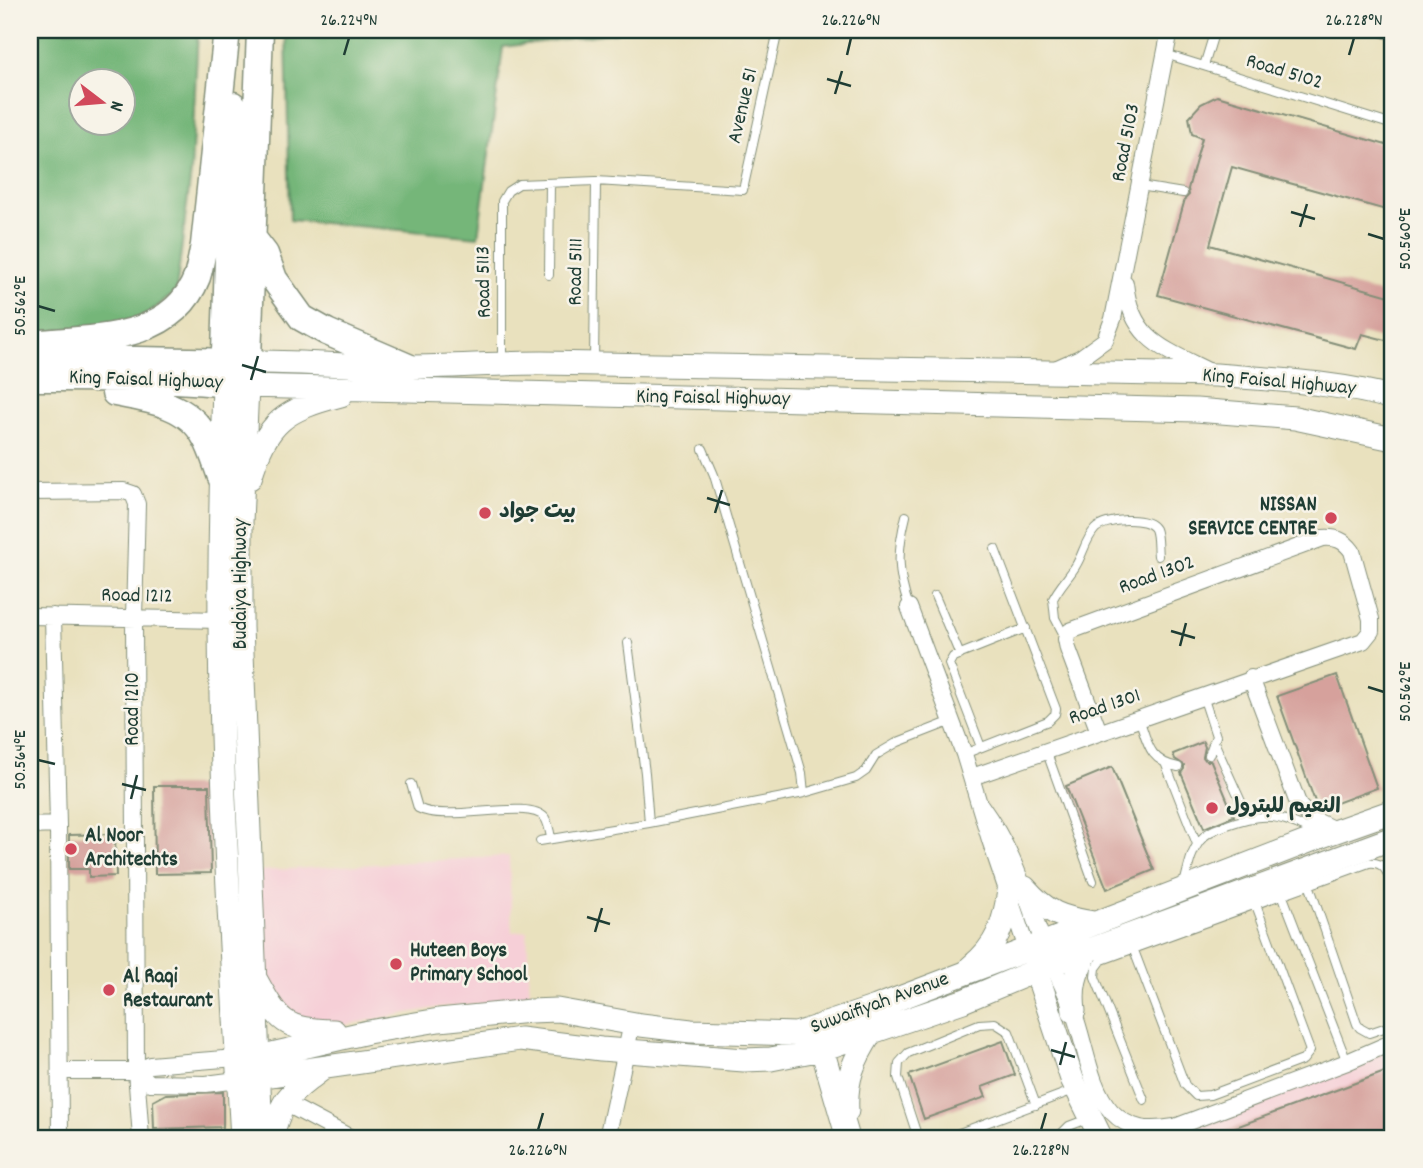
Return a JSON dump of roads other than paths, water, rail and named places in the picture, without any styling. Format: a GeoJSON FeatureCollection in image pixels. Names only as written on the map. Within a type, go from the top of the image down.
{"type":"FeatureCollection","features":[{"type":"Feature","properties":{"kind":"main road"},"geometry":{"type":"LineString","coordinates":[[30,344],[124,334],[145,328],[162,320],[183,300],[197,278],[204,245],[227,30]]}},
{"type":"Feature","properties":{"kind":"main road","name":"Budaiya Highway"},"geometry":{"type":"LineString","coordinates":[[233,30],[236,373]]}},
{"type":"Feature","properties":{"kind":"main road","name":"Budaiya Highway"},"geometry":{"type":"LineString","coordinates":[[236,373],[253,238],[260,30]]}},
{"type":"Feature","properties":{"kind":"main road"},"geometry":{"type":"LineString","coordinates":[[253,238],[265,254],[274,279],[302,318],[327,332],[408,367]]}},
{"type":"Feature","properties":{"kind":"main road","name":"King Faisal Highway"},"geometry":{"type":"LineString","coordinates":[[30,358],[236,373]]}},
{"type":"Feature","properties":{"kind":"main road","name":"King Faisal Highway"},"geometry":{"type":"LineString","coordinates":[[30,378],[236,373]]}},
{"type":"Feature","properties":{"kind":"main road"},"geometry":{"type":"LineString","coordinates":[[30,385],[112,392],[158,400],[189,417],[198,426],[205,435],[221,478]]}},
{"type":"Feature","properties":{"kind":"street","name":"Road 5103"},"geometry":{"type":"LineString","coordinates":[[1043,373],[1080,358],[1105,340],[1118,300],[1170,30]]}},
{"type":"Feature","properties":{"kind":"street","name":"Road 5103"},"geometry":{"type":"LineString","coordinates":[[1123,263],[1127,301],[1136,323],[1149,340],[1216,375]]}},
{"type":"Feature","properties":{"kind":"street","name":"King Faisal Highway"},"geometry":{"type":"LineString","coordinates":[[236,373],[290,362],[408,367],[502,363],[1216,375],[1295,381],[1368,391],[1393,398]]}},
{"type":"Feature","properties":{"kind":"street","name":"King Faisal Highway"},"geometry":{"type":"LineString","coordinates":[[236,373],[368,389],[1196,410],[1295,418],[1393,439]]}},
{"type":"Feature","properties":{"kind":"street","name":"Budaiya Highway"},"geometry":{"type":"LineString","coordinates":[[236,373],[221,478],[222,744],[248,1068],[261,1138]]}},
{"type":"Feature","properties":{"kind":"street","name":"Budaiya Highway"},"geometry":{"type":"LineString","coordinates":[[236,373],[241,505],[241,626],[253,974],[242,1138]]}},
{"type":"Feature","properties":{"kind":"street"},"geometry":{"type":"LineString","coordinates":[[241,505],[263,440],[281,418],[306,406],[368,389]]}},
{"type":"Feature","properties":{"kind":"street","name":"Road 1210"},"geometry":{"type":"LineString","coordinates":[[30,492],[124,491],[133,494],[137,504],[134,617],[136,1071],[141,1138]]}},
{"type":"Feature","properties":{"kind":"street","name":"Road 1302"},"geometry":{"type":"LineString","coordinates":[[1066,639],[1074,629],[1332,537],[1347,544],[1352,551],[1371,619],[1371,631],[1367,636]]}},
{"type":"Feature","properties":{"kind":"street"},"geometry":{"type":"LineString","coordinates":[[909,607],[981,806],[1006,846],[1017,890],[1063,1015],[1090,1118],[1101,1138]]}},
{"type":"Feature","properties":{"kind":"street","name":"Road 1212"},"geometry":{"type":"LineString","coordinates":[[30,616],[220,620]]}},
{"type":"Feature","properties":{"kind":"street"},"geometry":{"type":"LineString","coordinates":[[53,616],[58,825],[60,1138]]}},
{"type":"Feature","properties":{"kind":"street","name":"Road 1301"},"geometry":{"type":"LineString","coordinates":[[972,777],[1251,678],[1357,645],[1367,636]]}},
{"type":"Feature","properties":{"kind":"street"},"geometry":{"type":"LineString","coordinates":[[1066,639],[1099,732]]}},
{"type":"Feature","properties":{"kind":"street"},"geometry":{"type":"LineString","coordinates":[[1251,678],[1299,806],[1329,833]]}},
{"type":"Feature","properties":{"kind":"street","name":"Suwaifiyah Avenue"},"geometry":{"type":"LineString","coordinates":[[248,1068],[325,1068],[520,1039],[744,1060],[771,1059],[822,1049],[963,1001],[1094,923],[1393,811]]}},
{"type":"Feature","properties":{"kind":"street"},"geometry":{"type":"LineString","coordinates":[[30,826],[58,825]]}},
{"type":"Feature","properties":{"kind":"street","name":"Suwaifiyah Avenue"},"geometry":{"type":"LineString","coordinates":[[248,1068],[368,1032],[439,1020],[557,1010],[691,1031],[796,1034],[963,974],[1040,957],[1087,952],[1393,838]]}},
{"type":"Feature","properties":{"kind":"street"},"geometry":{"type":"LineString","coordinates":[[1017,890],[1066,919],[1094,923]]}},
{"type":"Feature","properties":{"kind":"street"},"geometry":{"type":"LineString","coordinates":[[963,974],[989,952],[1017,890]]}},
{"type":"Feature","properties":{"kind":"street"},"geometry":{"type":"LineString","coordinates":[[1063,1015],[1074,977],[1087,952]]}},
{"type":"Feature","properties":{"kind":"street"},"geometry":{"type":"LineString","coordinates":[[253,974],[277,1014],[295,1028],[309,1031],[368,1032]]}},
{"type":"Feature","properties":{"kind":"street"},"geometry":{"type":"LineString","coordinates":[[963,1001],[1003,995],[1027,996],[1063,1015]]}},
{"type":"Feature","properties":{"kind":"street"},"geometry":{"type":"LineString","coordinates":[[607,1138],[632,1023]]}},
{"type":"Feature","properties":{"kind":"street"},"geometry":{"type":"LineString","coordinates":[[849,1138],[847,1082],[858,1053],[871,1033]]}},
{"type":"Feature","properties":{"kind":"street"},"geometry":{"type":"LineString","coordinates":[[796,1034],[813,1040],[822,1049],[849,1138]]}},
{"type":"Feature","properties":{"kind":"street"},"geometry":{"type":"LineString","coordinates":[[1080,1080],[1129,1125],[1140,1130],[1178,1133],[1393,1042]]}},
{"type":"Feature","properties":{"kind":"street"},"geometry":{"type":"LineString","coordinates":[[61,1071],[136,1071],[150,1065],[248,1068]]}},
{"type":"Feature","properties":{"kind":"street"},"geometry":{"type":"LineString","coordinates":[[136,1071],[150,1083],[206,1084],[248,1068]]}},
{"type":"Feature","properties":{"kind":"street"},"geometry":{"type":"LineString","coordinates":[[271,1138],[284,1102],[292,1092],[325,1068]]}},
{"type":"Feature","properties":{"kind":"street"},"geometry":{"type":"LineString","coordinates":[[284,1102],[351,1138]]}},
{"type":"Feature","properties":{"kind":"lane","name":"Avenue 51"},"geometry":{"type":"LineString","coordinates":[[596,181],[743,190],[778,35],[776,30]]}},
{"type":"Feature","properties":{"kind":"lane"},"geometry":{"type":"LineString","coordinates":[[1204,66],[1215,30]]}},
{"type":"Feature","properties":{"kind":"lane"},"geometry":{"type":"LineString","coordinates":[[1374,30],[1393,36]]}},
{"type":"Feature","properties":{"kind":"lane","name":"Road 5102"},"geometry":{"type":"LineString","coordinates":[[1165,54],[1393,125]]}},
{"type":"Feature","properties":{"kind":"lane"},"geometry":{"type":"LineString","coordinates":[[549,275],[550,183],[596,181]]}},
{"type":"Feature","properties":{"kind":"lane","name":"Road 5111"},"geometry":{"type":"LineString","coordinates":[[594,364],[596,181]]}},
{"type":"Feature","properties":{"kind":"lane","name":"Road 5113"},"geometry":{"type":"LineString","coordinates":[[502,363],[502,201],[508,191],[519,184],[550,183]]}},
{"type":"Feature","properties":{"kind":"lane"},"geometry":{"type":"LineString","coordinates":[[1140,186],[1183,194]]}},
{"type":"Feature","properties":{"kind":"lane"},"geometry":{"type":"LineString","coordinates":[[703,450],[714,475],[762,633],[802,773],[804,793]]}},
{"type":"Feature","properties":{"kind":"lane"},"geometry":{"type":"LineString","coordinates":[[906,516],[898,561],[902,587],[909,607]]}},
{"type":"Feature","properties":{"kind":"lane"},"geometry":{"type":"LineString","coordinates":[[1066,639],[1055,618],[1053,599],[1076,566],[1096,528],[1103,522],[1149,523],[1156,531],[1158,556]]}},
{"type":"Feature","properties":{"kind":"lane"},"geometry":{"type":"LineString","coordinates":[[964,754],[1048,721],[1055,714],[1055,705],[995,549]]}},
{"type":"Feature","properties":{"kind":"lane"},"geometry":{"type":"LineString","coordinates":[[935,596],[960,655]]}},
{"type":"Feature","properties":{"kind":"lane"},"geometry":{"type":"LineString","coordinates":[[981,747],[949,668],[951,660],[1026,628]]}},
{"type":"Feature","properties":{"kind":"lane"},"geometry":{"type":"LineString","coordinates":[[628,643],[649,823]]}},
{"type":"Feature","properties":{"kind":"lane"},"geometry":{"type":"LineString","coordinates":[[1203,696],[1215,729],[1215,744],[1248,817]]}},
{"type":"Feature","properties":{"kind":"lane"},"geometry":{"type":"LineString","coordinates":[[1139,718],[1154,757],[1166,765],[1178,767]]}},
{"type":"Feature","properties":{"kind":"lane"},"geometry":{"type":"LineString","coordinates":[[540,841],[804,793],[856,778],[866,771],[876,755],[898,742],[952,722]]}},
{"type":"Feature","properties":{"kind":"lane"},"geometry":{"type":"LineString","coordinates":[[1209,755],[1215,744]]}},
{"type":"Feature","properties":{"kind":"lane"},"geometry":{"type":"LineString","coordinates":[[1046,750],[1093,881]]}},
{"type":"Feature","properties":{"kind":"lane"},"geometry":{"type":"LineString","coordinates":[[1166,765],[1197,844]]}},
{"type":"Feature","properties":{"kind":"lane"},"geometry":{"type":"LineString","coordinates":[[411,785],[418,808],[428,814],[463,814],[519,808],[540,814],[546,819],[551,838]]}},
{"type":"Feature","properties":{"kind":"lane"},"geometry":{"type":"LineString","coordinates":[[1182,890],[1197,844],[1209,832],[1248,817],[1270,816],[1288,819],[1329,833]]}},
{"type":"Feature","properties":{"kind":"lane"},"geometry":{"type":"LineString","coordinates":[[1144,1100],[1095,977],[1096,968],[1102,960],[1374,862],[1387,869],[1393,887]]}},
{"type":"Feature","properties":{"kind":"lane"},"geometry":{"type":"LineString","coordinates":[[1309,884],[1357,1024],[1369,1033],[1393,1025]]}},
{"type":"Feature","properties":{"kind":"lane"},"geometry":{"type":"LineString","coordinates":[[1282,894],[1347,1062]]}},
{"type":"Feature","properties":{"kind":"lane"},"geometry":{"type":"LineString","coordinates":[[1133,948],[1185,1085],[1196,1096],[1210,1095],[1303,1060],[1310,1051],[1256,905]]}},
{"type":"Feature","properties":{"kind":"lane"},"geometry":{"type":"LineString","coordinates":[[918,1138],[898,1077],[899,1063],[908,1053],[979,1024],[995,1023],[1009,1032],[1036,1105]]}},
{"type":"Feature","properties":{"kind":"lane"},"geometry":{"type":"LineString","coordinates":[[946,1138],[1036,1105],[1080,1080]]}},
{"type":"Feature","properties":{"kind":"lane"},"geometry":{"type":"LineString","coordinates":[[1056,1138],[1069,1126],[1090,1118]]}},
{"type":"Feature","properties":{"kind":"place","name":"بيت جواد"},"geometry":{"type":"Point","coordinates":[485,513]}},
{"type":"Feature","properties":{"kind":"place","name":"NISSAN SERVICE CENTRE"},"geometry":{"type":"Point","coordinates":[1331,518]}},
{"type":"Feature","properties":{"kind":"place","name":"النعيم للبترول"},"geometry":{"type":"Point","coordinates":[1212,808]}},
{"type":"Feature","properties":{"kind":"place","name":"Al Noor Architechts"},"geometry":{"type":"Point","coordinates":[71,849]}},
{"type":"Feature","properties":{"kind":"place","name":"Huteen Boys Primary School"},"geometry":{"type":"Point","coordinates":[396,964]}},
{"type":"Feature","properties":{"kind":"place","name":"Al Raqi Restaurant"},"geometry":{"type":"Point","coordinates":[109,990]}}]}
